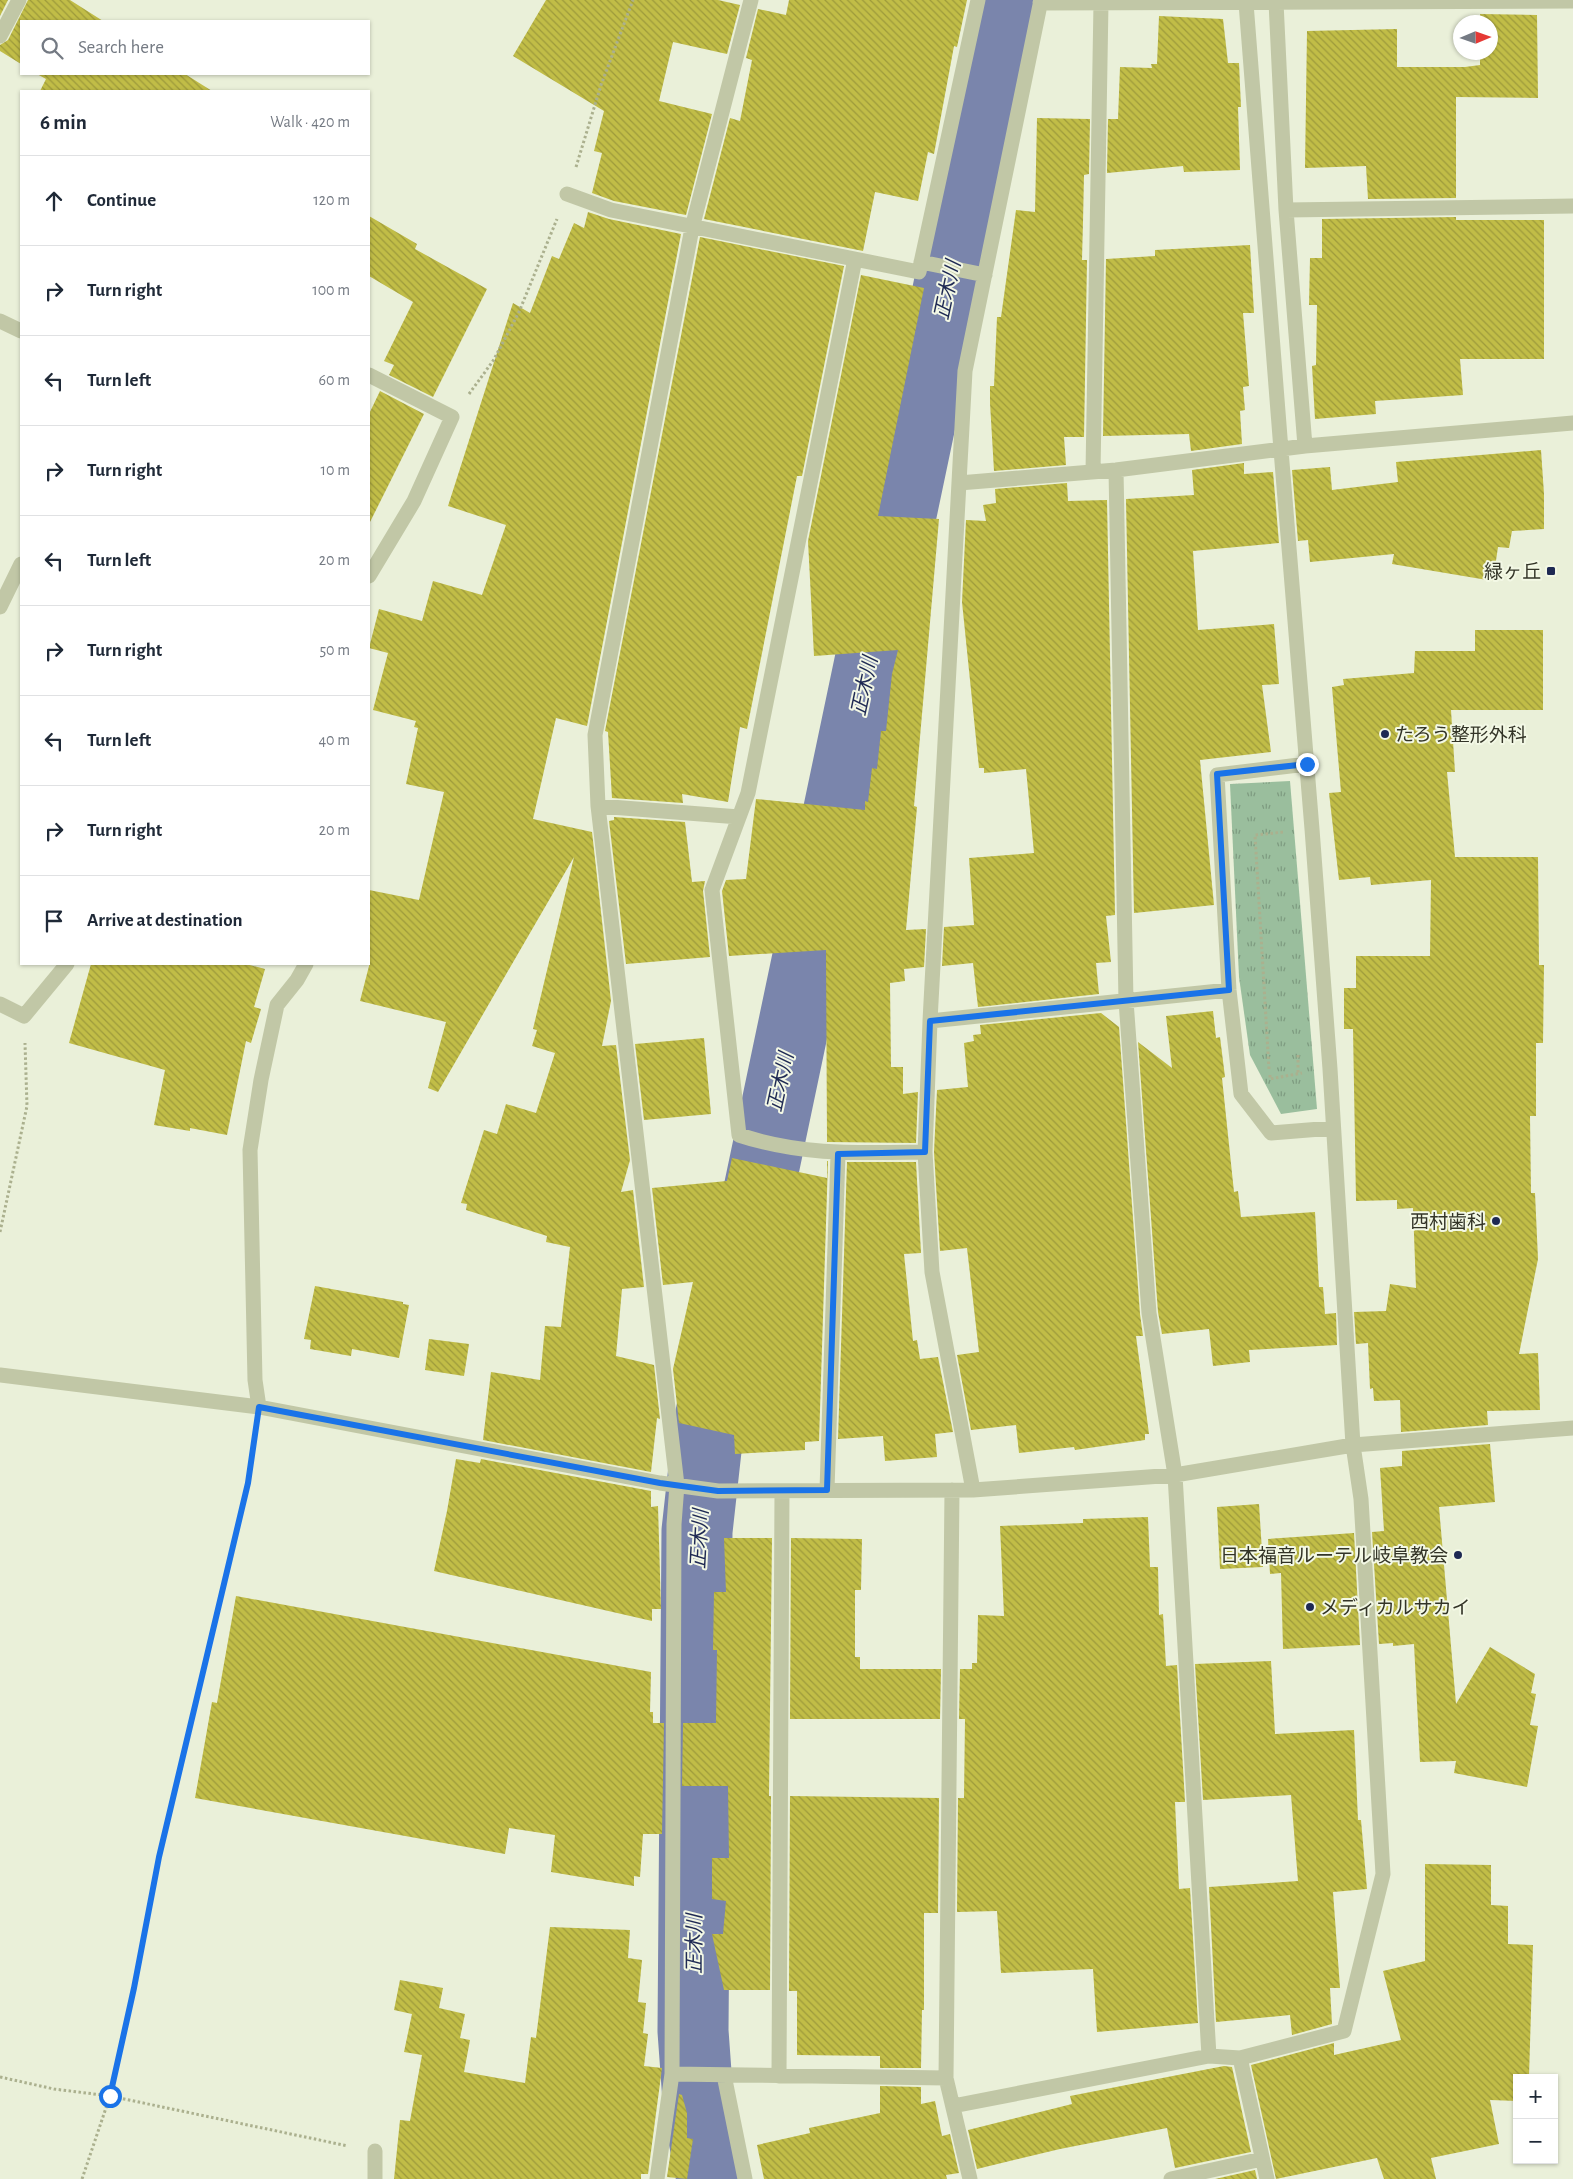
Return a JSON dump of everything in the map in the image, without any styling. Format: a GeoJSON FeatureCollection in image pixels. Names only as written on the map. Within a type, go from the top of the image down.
{"type":"FeatureCollection","features":[{"type":"Feature","properties":{"kind":"street"},"geometry":{"type":"LineString","coordinates":[[0,36],[20,0]]}},
{"type":"Feature","properties":{"kind":"street"},"geometry":{"type":"LineString","coordinates":[[657,2179],[677,2074],[674,1524],[682,1486],[598,806],[595,735],[692,228],[751,0]]}},
{"type":"Feature","properties":{"kind":"street"},"geometry":{"type":"LineString","coordinates":[[567,194],[611,210],[692,228],[919,272],[927,263],[978,0]]}},
{"type":"Feature","properties":{"kind":"street"},"geometry":{"type":"LineString","coordinates":[[973,1490],[932,1272],[925,1152],[930,1021],[965,371],[979,274],[1040,1],[1246,3],[1573,1]]}},
{"type":"Feature","properties":{"kind":"street"},"geometry":{"type":"LineString","coordinates":[[1276,2],[1286,210],[1305,446]]}},
{"type":"Feature","properties":{"kind":"street"},"geometry":{"type":"LineString","coordinates":[[1093,472],[1101,3]]}},
{"type":"Feature","properties":{"kind":"street"},"geometry":{"type":"LineString","coordinates":[[953,2106],[1209,2056],[1240,2058],[1344,2031],[1383,1874],[1361,1499],[1353,1445],[1330,1069],[1246,3]]}},
{"type":"Feature","properties":{"kind":"street"},"geometry":{"type":"LineString","coordinates":[[1286,210],[1573,206]]}},
{"type":"Feature","properties":{"kind":"street"},"geometry":{"type":"LineString","coordinates":[[854,259],[748,793],[712,890],[739,1135],[786,1147],[838,1154],[925,1152]]}},
{"type":"Feature","properties":{"kind":"street"},"geometry":{"type":"LineString","coordinates":[[927,263],[979,274]]}},
{"type":"Feature","properties":{"kind":"street"},"geometry":{"type":"LineString","coordinates":[[0,321],[20,331]]}},
{"type":"Feature","properties":{"kind":"street"},"geometry":{"type":"LineString","coordinates":[[370,376],[452,417],[414,501],[370,574]]}},
{"type":"Feature","properties":{"kind":"street"},"geometry":{"type":"LineString","coordinates":[[959,483],[1116,470],[1305,446],[1573,423]]}},
{"type":"Feature","properties":{"kind":"street"},"geometry":{"type":"LineString","coordinates":[[1116,470],[1126,1001],[1149,1313],[1175,1475],[1209,2056]]}},
{"type":"Feature","properties":{"kind":"street"},"geometry":{"type":"LineString","coordinates":[[0,607],[20,566]]}},
{"type":"Feature","properties":{"kind":"street"},"geometry":{"type":"LineString","coordinates":[[1307,764],[1217,774],[1229,990],[1241,1094],[1271,1133],[1333,1128]]}},
{"type":"Feature","properties":{"kind":"street"},"geometry":{"type":"LineString","coordinates":[[598,806],[739,817]]}},
{"type":"Feature","properties":{"kind":"street"},"geometry":{"type":"LineString","coordinates":[[0,1004],[24,1016],[66,965]]}},
{"type":"Feature","properties":{"kind":"street"},"geometry":{"type":"LineString","coordinates":[[259,1407],[255,1380],[250,1150],[261,1080],[277,1005],[297,980],[305,965]]}},
{"type":"Feature","properties":{"kind":"street"},"geometry":{"type":"LineString","coordinates":[[930,1021],[1229,990]]}},
{"type":"Feature","properties":{"kind":"street"},"geometry":{"type":"LineString","coordinates":[[827,1490],[838,1154]]}},
{"type":"Feature","properties":{"kind":"street"},"geometry":{"type":"LineString","coordinates":[[0,1375],[259,1407],[682,1486],[718,1491],[973,1490],[1175,1475],[1353,1445],[1573,1428]]}},
{"type":"Feature","properties":{"kind":"street"},"geometry":{"type":"LineString","coordinates":[[952,1490],[946,2078],[970,2179]]}},
{"type":"Feature","properties":{"kind":"street"},"geometry":{"type":"LineString","coordinates":[[779,2076],[782,1491]]}},
{"type":"Feature","properties":{"kind":"street"},"geometry":{"type":"LineString","coordinates":[[1240,2058],[1267,2179]]}},
{"type":"Feature","properties":{"kind":"street"},"geometry":{"type":"LineString","coordinates":[[677,2074],[946,2078]]}},
{"type":"Feature","properties":{"kind":"street"},"geometry":{"type":"LineString","coordinates":[[718,2075],[745,2179]]}},
{"type":"Feature","properties":{"kind":"street"},"geometry":{"type":"LineString","coordinates":[[375,2179],[376,2151]]}},
{"type":"Feature","properties":{"kind":"street"},"geometry":{"type":"LineString","coordinates":[[1171,2179],[1262,2159]]}},
{"type":"Feature","properties":{"kind":"path"},"geometry":{"type":"LineString","coordinates":[[1312,829],[1255,835],[1270,1078],[1330,1069]]}},
{"type":"Feature","properties":{"kind":"path"},"geometry":{"type":"LineString","coordinates":[[0,1232],[27,1106],[24,1016]]}},
{"type":"Feature","properties":{"kind":"path"},"geometry":{"type":"LineString","coordinates":[[82,2179],[110,2096],[134,1988],[159,1857],[248,1483],[259,1407]]}},
{"type":"Feature","properties":{"kind":"path"},"geometry":{"type":"LineString","coordinates":[[0,2077],[54,2089],[110,2096],[376,2151]]}},
{"type":"Feature","properties":{"kind":"green space"},"geometry":{"type":"Polygon","coordinates":[[[1290,781],[1317,1109],[1281,1114],[1250,1055],[1239,977],[1230,784],[1290,781]]]}},
{"type":"Feature","properties":{"kind":"building"},"geometry":{"type":"Polygon","coordinates":[[[0,0],[8,0],[0,16],[0,0]]]}},
{"type":"Feature","properties":{"kind":"building"},"geometry":{"type":"Polygon","coordinates":[[[28,0],[70,0],[101,20],[20,20],[20,63],[0,51],[0,45],[8,40],[28,0]]]}},
{"type":"Feature","properties":{"kind":"building"},"geometry":{"type":"Polygon","coordinates":[[[546,0],[718,0],[740,5],[727,54],[673,42],[659,101],[712,114],[686,215],[614,201],[592,193],[602,153],[594,151],[604,111],[513,56],[546,0]]]}},
{"type":"Feature","properties":{"kind":"building"},"geometry":{"type":"Polygon","coordinates":[[[789,0],[967,0],[957,47],[954,46],[934,154],[928,152],[918,201],[875,192],[863,251],[704,219],[730,118],[740,121],[752,60],[746,58],[758,9],[786,15],[789,0]]]}},
{"type":"Feature","properties":{"kind":"building"},"geometry":{"type":"Polygon","coordinates":[[[1480,14],[1537,15],[1538,98],[1456,97],[1456,198],[1368,199],[1366,166],[1305,168],[1307,31],[1397,29],[1397,67],[1465,67],[1480,65],[1480,60],[1498,60],[1498,15],[1480,14]]]}},
{"type":"Feature","properties":{"kind":"building"},"geometry":{"type":"Polygon","coordinates":[[[1159,16],[1223,19],[1228,63],[1239,63],[1241,107],[1238,107],[1240,170],[1184,172],[1183,166],[1107,173],[1108,119],[1118,119],[1120,67],[1152,68],[1151,64],[1157,64],[1159,16]]]}},
{"type":"Feature","properties":{"kind":"building"},"geometry":{"type":"Polygon","coordinates":[[[39,75],[187,75],[210,90],[40,90],[46,79],[39,75]]]}},
{"type":"Feature","properties":{"kind":"building"},"geometry":{"type":"Polygon","coordinates":[[[1037,118],[1090,119],[1089,174],[1084,175],[1082,260],[1087,260],[1084,437],[1064,437],[1066,465],[994,471],[990,386],[994,386],[997,317],[1001,317],[1016,210],[1035,212],[1037,118]]]}},
{"type":"Feature","properties":{"kind":"building"},"geometry":{"type":"Polygon","coordinates":[[[588,212],[609,219],[681,234],[587,726],[556,718],[533,819],[592,832],[611,1001],[602,1046],[616,1045],[630,1160],[621,1192],[633,1190],[644,1287],[622,1289],[616,1356],[654,1365],[660,1419],[657,1418],[651,1472],[483,1440],[491,1372],[540,1380],[545,1326],[561,1327],[570,1247],[546,1242],[547,1236],[466,1210],[467,1204],[461,1203],[484,1130],[497,1134],[506,1104],[536,1113],[555,1053],[532,1046],[537,1030],[533,1029],[574,857],[438,1092],[428,1088],[446,1022],[360,1001],[370,965],[370,890],[419,900],[444,792],[406,784],[418,728],[414,727],[416,721],[373,710],[388,653],[370,648],[379,609],[422,621],[433,581],[482,595],[506,525],[448,506],[513,303],[530,313],[552,256],[559,259],[574,223],[584,228],[588,212]]]}},
{"type":"Feature","properties":{"kind":"building"},"geometry":{"type":"Polygon","coordinates":[[[370,217],[417,244],[415,249],[487,289],[433,397],[389,375],[394,365],[384,361],[413,302],[370,277],[370,217]]]}},
{"type":"Feature","properties":{"kind":"building"},"geometry":{"type":"Polygon","coordinates":[[[1456,217],[1456,220],[1544,220],[1544,359],[1460,359],[1463,395],[1375,401],[1376,414],[1315,419],[1312,366],[1316,365],[1317,305],[1309,305],[1310,258],[1322,258],[1322,219],[1456,217]]]}},
{"type":"Feature","properties":{"kind":"building"},"geometry":{"type":"Polygon","coordinates":[[[700,237],[844,266],[802,476],[797,476],[747,729],[740,727],[728,802],[682,794],[683,803],[612,798],[608,732],[605,731],[700,237]]]}},
{"type":"Feature","properties":{"kind":"building"},"geometry":{"type":"Polygon","coordinates":[[[1250,245],[1254,313],[1243,313],[1249,386],[1243,387],[1245,410],[1240,411],[1242,444],[1191,451],[1189,434],[1103,436],[1106,259],[1155,256],[1155,250],[1250,245]]]}},
{"type":"Feature","properties":{"kind":"building"},"geometry":{"type":"Polygon","coordinates":[[[861,275],[924,288],[878,516],[939,519],[914,806],[917,807],[906,930],[926,929],[924,967],[904,969],[905,981],[890,983],[891,1067],[903,1067],[903,1094],[918,1092],[916,1143],[827,1142],[826,950],[729,956],[722,891],[726,880],[746,879],[756,799],[865,810],[865,801],[868,802],[872,768],[877,769],[881,731],[886,731],[892,674],[898,650],[814,656],[808,541],[861,275]]]}},
{"type":"Feature","properties":{"kind":"building"},"geometry":{"type":"Polygon","coordinates":[[[380,391],[424,414],[370,522],[370,412],[380,391]]]}},
{"type":"Feature","properties":{"kind":"building"},"geometry":{"type":"Polygon","coordinates":[[[1541,450],[1544,529],[1512,531],[1509,548],[1498,547],[1493,581],[1392,564],[1394,554],[1310,562],[1308,540],[1298,541],[1292,470],[1330,467],[1332,490],[1398,482],[1396,462],[1541,450]]]}},
{"type":"Feature","properties":{"kind":"building"},"geometry":{"type":"Polygon","coordinates":[[[1244,463],[1244,474],[1273,472],[1279,543],[1193,551],[1198,630],[1274,624],[1279,684],[1262,685],[1271,752],[1200,760],[1214,905],[1134,913],[1126,499],[1194,495],[1192,470],[1244,463]]]}},
{"type":"Feature","properties":{"kind":"building"},"geometry":{"type":"Polygon","coordinates":[[[1067,483],[1068,501],[1107,500],[1115,915],[1106,916],[1111,962],[1096,963],[1099,994],[978,1007],[973,963],[942,966],[944,927],[974,925],[969,858],[1034,853],[1026,769],[984,773],[984,768],[979,768],[962,602],[966,520],[986,521],[983,505],[996,503],[995,489],[1067,483]]]}},
{"type":"Feature","properties":{"kind":"building"},"geometry":{"type":"Polygon","coordinates":[[[1475,630],[1543,630],[1543,710],[1451,710],[1455,772],[1447,772],[1455,857],[1538,857],[1539,965],[1544,965],[1543,1043],[1536,1043],[1536,1116],[1530,1116],[1531,1193],[1535,1193],[1538,1259],[1519,1354],[1538,1353],[1540,1410],[1487,1411],[1488,1425],[1401,1432],[1400,1400],[1374,1401],[1373,1388],[1370,1389],[1368,1343],[1356,1344],[1354,1312],[1386,1311],[1390,1284],[1416,1288],[1413,1208],[1397,1209],[1397,1200],[1356,1201],[1353,1029],[1344,1029],[1344,988],[1356,988],[1356,956],[1430,956],[1431,880],[1371,885],[1370,877],[1339,880],[1329,793],[1341,792],[1332,687],[1344,685],[1343,679],[1414,673],[1415,651],[1475,651],[1475,630]]]}},
{"type":"Feature","properties":{"kind":"building"},"geometry":{"type":"Polygon","coordinates":[[[614,817],[685,822],[692,882],[705,881],[703,891],[710,957],[626,964],[609,821],[614,820],[614,817]]]}},
{"type":"Feature","properties":{"kind":"building"},"geometry":{"type":"Polygon","coordinates":[[[91,965],[250,965],[265,969],[254,1007],[261,1009],[251,1043],[246,1041],[227,1135],[190,1128],[190,1131],[154,1125],[165,1070],[69,1043],[91,965]]]}},
{"type":"Feature","properties":{"kind":"building"},"geometry":{"type":"Polygon","coordinates":[[[1213,1011],[1216,1038],[1220,1037],[1225,1077],[1222,1078],[1234,1192],[1238,1191],[1241,1217],[1315,1212],[1319,1287],[1323,1287],[1325,1314],[1336,1313],[1337,1345],[1249,1350],[1250,1362],[1213,1366],[1209,1329],[1162,1334],[1158,1312],[1138,1042],[1172,1068],[1166,1016],[1213,1011]]]}},
{"type":"Feature","properties":{"kind":"building"},"geometry":{"type":"Polygon","coordinates":[[[1101,1013],[1119,1027],[1143,1336],[1136,1336],[1149,1434],[1145,1434],[1145,1440],[1075,1450],[1074,1447],[1019,1453],[1016,1425],[971,1430],[957,1355],[979,1352],[967,1248],[940,1251],[934,1152],[937,1090],[968,1087],[964,1043],[974,1041],[973,1035],[981,1034],[980,1025],[1101,1013]]]}},
{"type":"Feature","properties":{"kind":"building"},"geometry":{"type":"Polygon","coordinates":[[[704,1038],[711,1114],[644,1120],[635,1044],[704,1038]]]}},
{"type":"Feature","properties":{"kind":"building"},"geometry":{"type":"Polygon","coordinates":[[[732,1158],[827,1178],[828,1161],[819,1441],[805,1442],[805,1450],[735,1454],[734,1435],[679,1423],[673,1369],[693,1282],[663,1285],[652,1188],[727,1181],[732,1158]]]}},
{"type":"Feature","properties":{"kind":"building"},"geometry":{"type":"Polygon","coordinates":[[[847,1162],[916,1162],[921,1253],[904,1254],[913,1341],[917,1340],[920,1359],[938,1357],[953,1432],[935,1434],[937,1457],[885,1461],[883,1436],[838,1439],[847,1162]]]}},
{"type":"Feature","properties":{"kind":"building"},"geometry":{"type":"Polygon","coordinates":[[[315,1286],[403,1302],[403,1304],[409,1305],[399,1358],[352,1349],[351,1356],[310,1349],[311,1340],[304,1339],[315,1286]]]}},
{"type":"Feature","properties":{"kind":"building"},"geometry":{"type":"Polygon","coordinates":[[[429,1339],[469,1344],[464,1376],[425,1370],[429,1339]]]}},
{"type":"Feature","properties":{"kind":"building"},"geometry":{"type":"Polygon","coordinates":[[[1490,1444],[1495,1502],[1439,1507],[1456,1704],[1490,1647],[1535,1674],[1531,1693],[1536,1694],[1530,1725],[1538,1726],[1527,1787],[1454,1773],[1456,1761],[1420,1762],[1414,1644],[1393,1646],[1393,1643],[1379,1644],[1372,1532],[1384,1531],[1380,1468],[1402,1466],[1402,1451],[1490,1444]]]}},
{"type":"Feature","properties":{"kind":"building"},"geometry":{"type":"Polygon","coordinates":[[[456,1459],[480,1463],[481,1459],[651,1491],[651,1507],[658,1506],[661,1609],[652,1609],[652,1621],[434,1571],[456,1459]]]}},
{"type":"Feature","properties":{"kind":"building"},"geometry":{"type":"Polygon","coordinates":[[[1259,1504],[1263,1567],[1220,1569],[1217,1507],[1259,1504]]]}},
{"type":"Feature","properties":{"kind":"building"},"geometry":{"type":"Polygon","coordinates":[[[1148,1517],[1150,1567],[1158,1567],[1159,1615],[1163,1614],[1166,1666],[1177,1665],[1185,1802],[1175,1802],[1179,1889],[1190,1888],[1198,2023],[1097,2032],[1093,1969],[1001,1973],[997,1911],[957,1912],[958,1798],[964,1798],[965,1719],[959,1719],[960,1669],[972,1669],[972,1663],[977,1663],[978,1615],[1004,1616],[1000,1526],[1083,1523],[1083,1519],[1148,1517]]]}},
{"type":"Feature","properties":{"kind":"building"},"geometry":{"type":"Polygon","coordinates":[[[1354,1533],[1360,1645],[1283,1649],[1281,1573],[1270,1574],[1268,1539],[1354,1533]]]}},
{"type":"Feature","properties":{"kind":"building"},"geometry":{"type":"Polygon","coordinates":[[[724,1538],[772,1538],[769,1796],[771,1796],[770,1990],[724,1990],[712,1934],[723,1934],[726,1901],[712,1899],[712,1858],[729,1858],[728,1786],[682,1786],[683,1723],[716,1723],[717,1650],[713,1650],[714,1592],[726,1592],[724,1538]]]}},
{"type":"Feature","properties":{"kind":"building"},"geometry":{"type":"Polygon","coordinates":[[[791,1538],[862,1539],[861,1590],[855,1590],[855,1657],[860,1657],[860,1669],[941,1669],[940,1719],[790,1719],[791,1538]]]}},
{"type":"Feature","properties":{"kind":"building"},"geometry":{"type":"Polygon","coordinates":[[[236,1596],[651,1672],[650,1712],[653,1712],[653,1723],[664,1723],[662,1834],[643,1834],[640,1877],[634,1876],[634,1886],[551,1872],[555,1835],[509,1828],[505,1854],[195,1798],[212,1702],[217,1703],[236,1596]]]}},
{"type":"Feature","properties":{"kind":"building"},"geometry":{"type":"Polygon","coordinates":[[[1271,1661],[1275,1734],[1354,1730],[1358,1820],[1361,1820],[1367,1889],[1333,1892],[1340,1988],[1330,1988],[1332,2024],[1292,2035],[1290,2015],[1216,2022],[1209,1887],[1298,1881],[1291,1795],[1203,1800],[1195,1664],[1271,1661]]]}},
{"type":"Feature","properties":{"kind":"building"},"geometry":{"type":"Polygon","coordinates":[[[790,1796],[939,1798],[938,1913],[924,1913],[924,2010],[922,2010],[921,2068],[880,2068],[880,2056],[797,2055],[797,1991],[789,1991],[790,1796]]]}},
{"type":"Feature","properties":{"kind":"building"},"geometry":{"type":"Polygon","coordinates":[[[1425,1864],[1491,1865],[1491,1905],[1508,1906],[1508,1944],[1533,1945],[1529,2074],[1513,2074],[1513,2101],[1490,2100],[1499,2144],[1431,2158],[1436,2179],[1384,2179],[1377,2158],[1276,2179],[1251,2065],[1334,2043],[1334,2055],[1401,2040],[1383,1971],[1425,1961],[1425,1864]]]}},
{"type":"Feature","properties":{"kind":"building"},"geometry":{"type":"Polygon","coordinates":[[[550,1927],[630,1930],[628,1958],[642,1960],[638,2002],[646,2003],[643,2033],[648,2034],[644,2066],[662,2068],[648,2174],[641,2174],[641,2179],[394,2179],[400,2120],[410,2121],[422,2055],[404,2052],[412,2014],[394,2010],[400,1980],[443,1988],[439,2008],[465,2014],[460,2038],[470,2040],[464,2072],[525,2083],[531,2037],[536,2038],[550,1927]]]}},
{"type":"Feature","properties":{"kind":"building"},"geometry":{"type":"Polygon","coordinates":[[[1224,2066],[1232,2067],[1251,2152],[1175,2168],[1167,2128],[1060,2149],[977,2169],[968,2130],[1072,2104],[1070,2096],[1224,2066]]]}},
{"type":"Feature","properties":{"kind":"building"},"geometry":{"type":"Polygon","coordinates":[[[880,2086],[921,2087],[921,2104],[935,2101],[942,2136],[950,2134],[959,2173],[946,2175],[947,2179],[764,2179],[757,2145],[810,2133],[809,2128],[880,2113],[880,2086]]]}},
{"type":"Feature","properties":{"kind":"building"},"geometry":{"type":"Polygon","coordinates":[[[679,2094],[682,2095],[687,2113],[687,2138],[693,2139],[687,2179],[667,2177],[679,2094]]]}},
{"type":"Feature","properties":{"kind":"building"},"geometry":{"type":"Polygon","coordinates":[[[1255,2170],[1257,2179],[1215,2179],[1255,2170]]]}},
{"type":"Feature","properties":{"kind":"waterway","name":"正木川"},"geometry":{"type":"LineString","coordinates":[[712,2179],[699,2114],[693,2031],[697,1531],[709,1423],[1009,0]]}},
{"type":"Feature","properties":{"kind":"place","name":"緑ヶ丘"},"geometry":{"type":"Point","coordinates":[1551,571]}},
{"type":"Feature","properties":{"kind":"place","name":"たろう整形外科"},"geometry":{"type":"Point","coordinates":[1385,734]}},
{"type":"Feature","properties":{"kind":"place","name":"西村歯科"},"geometry":{"type":"Point","coordinates":[1496,1221]}},
{"type":"Feature","properties":{"kind":"place","name":"日本福音ルーテル岐阜教会"},"geometry":{"type":"Point","coordinates":[1458,1555]}},
{"type":"Feature","properties":{"kind":"place","name":"メディカルサカイ"},"geometry":{"type":"Point","coordinates":[1310,1607]}},
{"type":"Feature","properties":{"kind":"route"},"geometry":{"type":"LineString","coordinates":[[110,2096],[134,1988],[159,1857],[248,1483],[259,1407],[660,1483],[718,1491],[827,1490],[838,1154],[925,1152],[930,1021],[1229,990],[1217,774],[1307,764]]}}]}
